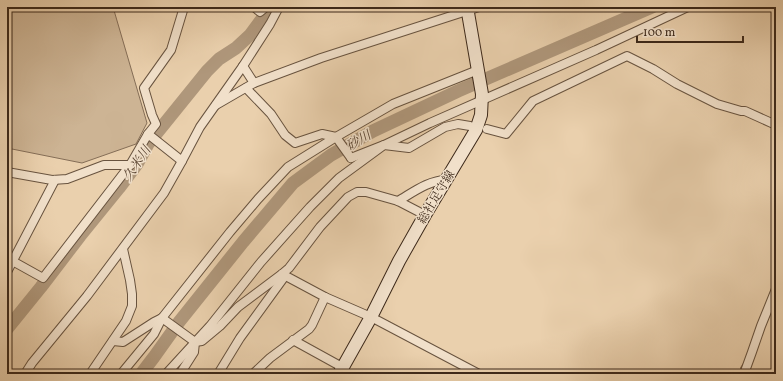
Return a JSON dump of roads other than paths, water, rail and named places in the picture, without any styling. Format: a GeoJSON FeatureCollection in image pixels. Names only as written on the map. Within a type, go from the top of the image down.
{"type":"FeatureCollection","features":[{"type":"Feature","properties":{"kind":"main road","name":"総社足守線"},"geometry":{"type":"LineString","coordinates":[[340,370],[371,317],[399,261],[425,215],[476,130],[481,115],[482,97],[471,8]]}},
{"type":"Feature","properties":{"kind":"street"},"geometry":{"type":"LineString","coordinates":[[10,260],[43,278],[151,136],[156,124],[144,88],[171,50],[184,7]]}},
{"type":"Feature","properties":{"kind":"street"},"geometry":{"type":"LineString","coordinates":[[254,7],[260,12],[266,7]]}},
{"type":"Feature","properties":{"kind":"street"},"geometry":{"type":"LineString","coordinates":[[25,374],[32,363],[78,308],[164,193],[200,127],[243,66],[279,7]]}},
{"type":"Feature","properties":{"kind":"street"},"geometry":{"type":"LineString","coordinates":[[351,158],[384,145],[482,97],[596,50],[688,7]]}},
{"type":"Feature","properties":{"kind":"street"},"geometry":{"type":"LineString","coordinates":[[214,107],[254,83],[322,58],[471,8]]}},
{"type":"Feature","properties":{"kind":"street"},"geometry":{"type":"LineString","coordinates":[[487,129],[506,134],[533,101],[626,56],[717,104],[745,111],[776,125]]}},
{"type":"Feature","properties":{"kind":"street"},"geometry":{"type":"LineString","coordinates":[[243,66],[254,83]]}},
{"type":"Feature","properties":{"kind":"street"},"geometry":{"type":"LineString","coordinates":[[121,374],[154,334],[162,318],[230,232],[258,198],[288,167],[393,104],[478,72]]}},
{"type":"Feature","properties":{"kind":"street"},"geometry":{"type":"LineString","coordinates":[[246,88],[271,114],[285,135],[296,143],[322,134],[336,137],[351,158]]}},
{"type":"Feature","properties":{"kind":"street"},"geometry":{"type":"LineString","coordinates":[[166,374],[210,326],[261,262],[300,218],[334,183],[346,173],[384,145],[409,148],[445,127],[458,124],[470,126]]}},
{"type":"Feature","properties":{"kind":"street"},"geometry":{"type":"LineString","coordinates":[[151,136],[182,161]]}},
{"type":"Feature","properties":{"kind":"street"},"geometry":{"type":"LineString","coordinates":[[346,173],[351,158]]}},
{"type":"Feature","properties":{"kind":"street"},"geometry":{"type":"LineString","coordinates":[[7,172],[55,180],[67,179],[104,165],[130,164]]}},
{"type":"Feature","properties":{"kind":"street"},"geometry":{"type":"LineString","coordinates":[[7,272],[10,260],[55,180]]}},
{"type":"Feature","properties":{"kind":"street"},"geometry":{"type":"LineString","coordinates":[[398,201],[438,180],[446,180]]}},
{"type":"Feature","properties":{"kind":"street"},"geometry":{"type":"LineString","coordinates":[[218,374],[240,338],[283,275],[320,227],[348,197],[358,192],[366,192],[398,201],[425,215]]}},
{"type":"Feature","properties":{"kind":"street"},"geometry":{"type":"LineString","coordinates":[[90,374],[126,321],[132,306],[130,280],[123,249]]}},
{"type":"Feature","properties":{"kind":"street"},"geometry":{"type":"LineString","coordinates":[[162,318],[195,342],[202,341],[220,326],[238,307],[283,275]]}},
{"type":"Feature","properties":{"kind":"street"},"geometry":{"type":"LineString","coordinates":[[283,275],[325,297],[371,317],[478,374]]}},
{"type":"Feature","properties":{"kind":"street"},"geometry":{"type":"LineString","coordinates":[[744,374],[776,289]]}},
{"type":"Feature","properties":{"kind":"street"},"geometry":{"type":"LineString","coordinates":[[253,374],[270,358],[309,329],[325,297]]}},
{"type":"Feature","properties":{"kind":"street"},"geometry":{"type":"LineString","coordinates":[[113,341],[123,342],[162,318]]}},
{"type":"Feature","properties":{"kind":"street"},"geometry":{"type":"LineString","coordinates":[[293,340],[340,370]]}},
{"type":"Feature","properties":{"kind":"street"},"geometry":{"type":"LineString","coordinates":[[180,374],[194,352],[195,342]]}},
{"type":"Feature","properties":{"kind":"waterway","name":"久米川"},"geometry":{"type":"LineString","coordinates":[[7,329],[119,188],[137,164],[148,144],[207,71],[219,59],[236,48],[250,35],[267,12],[274,7]]}},
{"type":"Feature","properties":{"kind":"waterway","name":"砂川"},"geometry":{"type":"LineString","coordinates":[[141,374],[179,322],[243,242],[293,183],[331,155],[373,131],[458,91],[652,7]]}},
{"type":"Feature","properties":{"kind":"waterway"},"geometry":{"type":"LineString","coordinates":[[773,287],[776,281]]}},
{"type":"Feature","properties":{"kind":"waterway"},"geometry":{"type":"LineString","coordinates":[[741,368],[745,362]]}}]}
